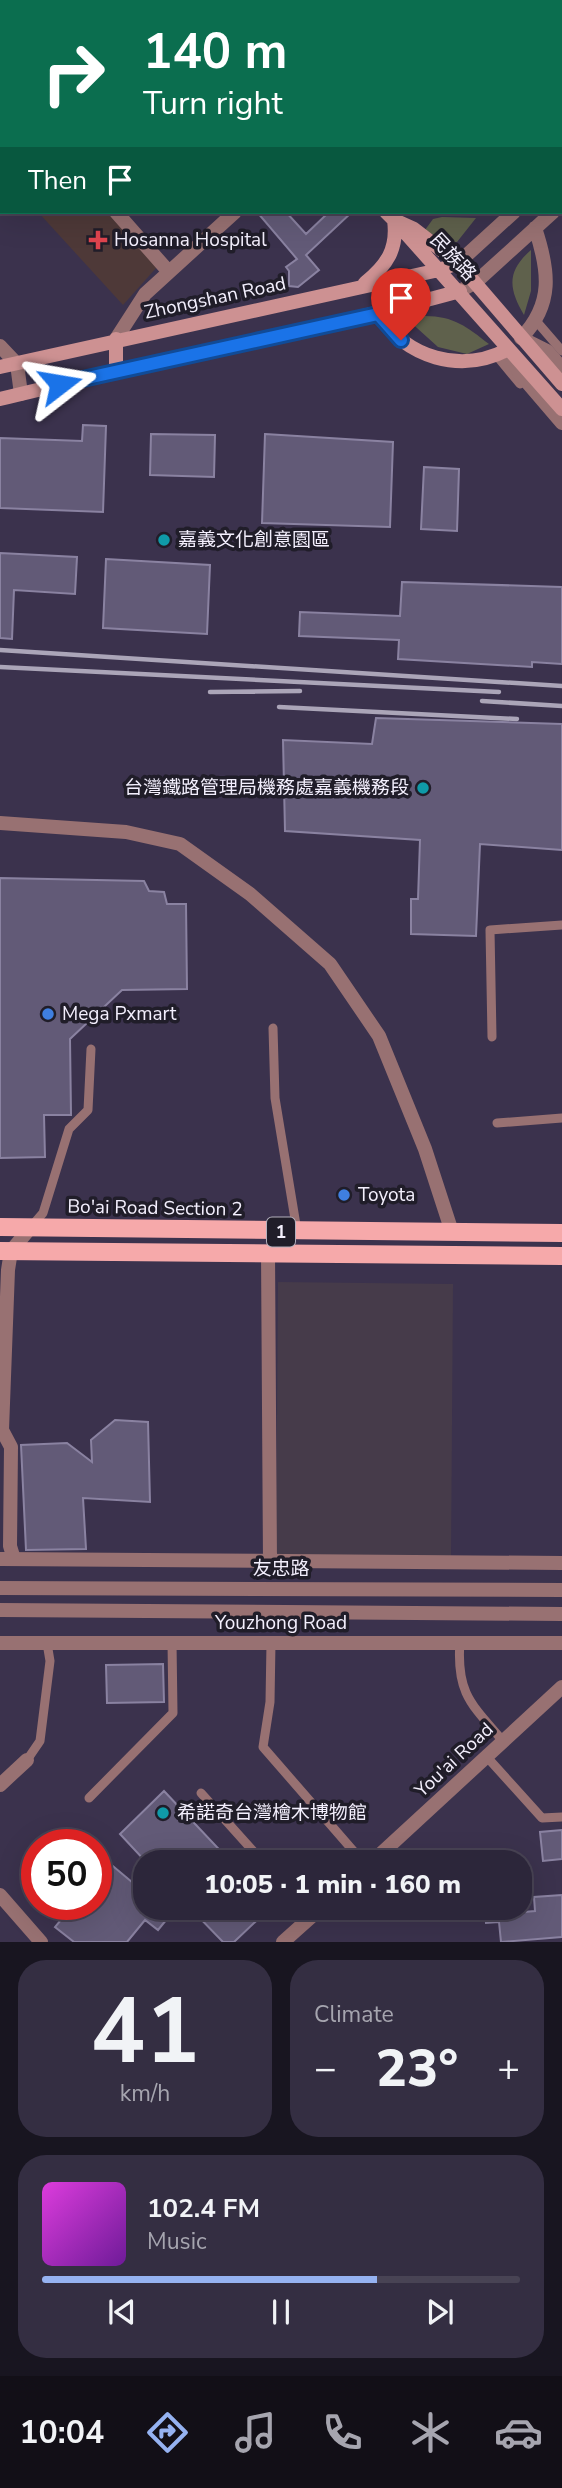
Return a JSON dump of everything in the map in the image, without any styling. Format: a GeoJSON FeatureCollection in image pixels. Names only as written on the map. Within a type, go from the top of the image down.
{"type":"FeatureCollection","features":[{"type":"Feature","properties":{"kind":"main road"},"geometry":{"type":"LineString","coordinates":[[395,215],[458,263],[521,338],[552,356],[562,384]]}},
{"type":"Feature","properties":{"kind":"main road"},"geometry":{"type":"LineString","coordinates":[[361,286],[383,269],[389,257],[397,240],[395,215]]}},
{"type":"Feature","properties":{"kind":"main road","name":"民族路"},"geometry":{"type":"LineString","coordinates":[[395,215],[439,270],[460,291],[502,353],[562,409]]}},
{"type":"Feature","properties":{"kind":"main road","name":"Zhongshan Road"},"geometry":{"type":"LineString","coordinates":[[0,367],[116,339],[439,270],[458,263]]}},
{"type":"Feature","properties":{"kind":"main road"},"geometry":{"type":"LineString","coordinates":[[0,399],[116,370],[378,314],[460,291]]}},
{"type":"Feature","properties":{"kind":"main road"},"geometry":{"type":"LineString","coordinates":[[378,314],[401,340],[437,358],[480,361],[502,353]]}},
{"type":"Feature","properties":{"kind":"main road"},"geometry":{"type":"LineString","coordinates":[[116,339],[116,370]]}},
{"type":"Feature","properties":{"kind":"main road","name":"Bo'ai Road Section 2"},"geometry":{"type":"LineString","coordinates":[[0,1227],[562,1233]]}},
{"type":"Feature","properties":{"kind":"main road","name":"1"},"geometry":{"type":"LineString","coordinates":[[6,1251],[562,1256]]}},
{"type":"Feature","properties":{"kind":"street"},"geometry":{"type":"LineString","coordinates":[[118,214],[169,272]]}},
{"type":"Feature","properties":{"kind":"street"},"geometry":{"type":"LineString","coordinates":[[116,339],[145,294],[233,214]]}},
{"type":"Feature","properties":{"kind":"street"},"geometry":{"type":"LineString","coordinates":[[458,263],[512,214]]}},
{"type":"Feature","properties":{"kind":"street"},"geometry":{"type":"LineString","coordinates":[[460,291],[476,282],[551,214]]}},
{"type":"Feature","properties":{"kind":"street"},"geometry":{"type":"LineString","coordinates":[[521,338],[537,322],[546,273],[535,228]]}},
{"type":"Feature","properties":{"kind":"street"},"geometry":{"type":"LineString","coordinates":[[0,345],[17,364],[22,394]]}},
{"type":"Feature","properties":{"kind":"street"},"geometry":{"type":"LineString","coordinates":[[552,356],[562,368]]}},
{"type":"Feature","properties":{"kind":"street"},"geometry":{"type":"LineString","coordinates":[[526,375],[562,423]]}},
{"type":"Feature","properties":{"kind":"street"},"geometry":{"type":"LineString","coordinates":[[0,823],[126,832],[180,844],[250,894],[330,964],[379,1036],[425,1149],[452,1232]]}},
{"type":"Feature","properties":{"kind":"street"},"geometry":{"type":"LineString","coordinates":[[31,1227],[6,1251],[1,1430],[10,1447],[10,1546],[7,1559],[270,1563],[562,1563]]}},
{"type":"Feature","properties":{"kind":"street"},"geometry":{"type":"LineString","coordinates":[[268,1252],[270,1563]]}},
{"type":"Feature","properties":{"kind":"street","name":"友忠路"},"geometry":{"type":"LineString","coordinates":[[0,1588],[562,1590]]}},
{"type":"Feature","properties":{"kind":"street","name":"Youzhong Road"},"geometry":{"type":"LineString","coordinates":[[0,1610],[562,1614]]}},
{"type":"Feature","properties":{"kind":"street","name":"Youzhong Road"},"geometry":{"type":"LineString","coordinates":[[0,1643],[562,1643]]}},
{"type":"Feature","properties":{"kind":"street","name":"You'ai Road"},"geometry":{"type":"LineString","coordinates":[[385,1850],[562,1687]]}},
{"type":"Feature","properties":{"kind":"street"},"geometry":{"type":"LineString","coordinates":[[0,1785],[27,1759]]}},
{"type":"Feature","properties":{"kind":"street"},"geometry":{"type":"LineString","coordinates":[[0,1895],[41,1942]]}},
{"type":"Feature","properties":{"kind":"street"},"geometry":{"type":"LineString","coordinates":[[283,1942],[303,1920]]}},
{"type":"Feature","properties":{"kind":"lane"},"geometry":{"type":"LineString","coordinates":[[537,322],[552,356]]}},
{"type":"Feature","properties":{"kind":"lane"},"geometry":{"type":"LineString","coordinates":[[502,353],[562,433]]}},
{"type":"Feature","properties":{"kind":"lane"},"geometry":{"type":"LineString","coordinates":[[492,1037],[490,930],[562,925]]}},
{"type":"Feature","properties":{"kind":"lane"},"geometry":{"type":"LineString","coordinates":[[273,1028],[275,1098],[297,1232]]}},
{"type":"Feature","properties":{"kind":"lane"},"geometry":{"type":"LineString","coordinates":[[31,1227],[43,1213],[69,1129],[88,1110],[91,1049]]}},
{"type":"Feature","properties":{"kind":"lane"},"geometry":{"type":"LineString","coordinates":[[497,1123],[562,1118]]}},
{"type":"Feature","properties":{"kind":"lane"},"geometry":{"type":"LineString","coordinates":[[460,1641],[458,1670],[467,1700],[503,1741]]}},
{"type":"Feature","properties":{"kind":"lane"},"geometry":{"type":"LineString","coordinates":[[89,1798],[173,1713],[172,1642]]}},
{"type":"Feature","properties":{"kind":"lane"},"geometry":{"type":"LineString","coordinates":[[27,1759],[40,1741],[50,1661],[47,1643]]}},
{"type":"Feature","properties":{"kind":"lane"},"geometry":{"type":"LineString","coordinates":[[271,1643],[270,1702],[263,1747],[353,1850]]}},
{"type":"Feature","properties":{"kind":"lane"},"geometry":{"type":"LineString","coordinates":[[486,1756],[542,1818],[562,1817]]}},
{"type":"Feature","properties":{"kind":"lane"},"geometry":{"type":"LineString","coordinates":[[201,1793],[252,1850]]}},
{"type":"Feature","properties":{"kind":"shaded area","name":"Hosanna Hospital"},"geometry":{"type":"Polygon","coordinates":[[[40,214],[111,214],[157,267],[123,305],[40,214]]]}},
{"type":"Feature","properties":{"kind":"shaded area"},"geometry":{"type":"Polygon","coordinates":[[[278,1282],[453,1284],[451,1560],[276,1558],[278,1282]]]}},
{"type":"Feature","properties":{"kind":"green space"},"geometry":{"type":"Polygon","coordinates":[[[476,218],[457,242],[444,241],[425,230],[433,219],[476,218]]]}},
{"type":"Feature","properties":{"kind":"green space"},"geometry":{"type":"Polygon","coordinates":[[[531,250],[531,291],[524,315],[515,296],[512,280],[518,265],[531,250]]]}},
{"type":"Feature","properties":{"kind":"green space"},"geometry":{"type":"Polygon","coordinates":[[[425,316],[444,318],[460,324],[489,344],[467,354],[438,347],[407,319],[425,316]]]}},
{"type":"Feature","properties":{"kind":"building"},"geometry":{"type":"Polygon","coordinates":[[[259,214],[288,214],[306,234],[327,214],[350,214],[306,255],[319,270],[298,287],[289,286],[289,271],[286,267],[297,259],[259,214]]]}},
{"type":"Feature","properties":{"kind":"building"},"geometry":{"type":"Polygon","coordinates":[[[83,425],[106,426],[103,512],[0,508],[0,438],[82,441],[83,425]]]}},
{"type":"Feature","properties":{"kind":"building"},"geometry":{"type":"Polygon","coordinates":[[[151,434],[215,435],[214,477],[150,475],[151,434]]]}},
{"type":"Feature","properties":{"kind":"building"},"geometry":{"type":"Polygon","coordinates":[[[265,434],[393,442],[390,527],[262,523],[265,434]]]}},
{"type":"Feature","properties":{"kind":"building"},"geometry":{"type":"Polygon","coordinates":[[[424,467],[459,469],[457,531],[421,529],[424,467]]]}},
{"type":"Feature","properties":{"kind":"building"},"geometry":{"type":"Polygon","coordinates":[[[0,553],[77,557],[75,594],[14,590],[12,639],[0,638],[0,553]]]}},
{"type":"Feature","properties":{"kind":"building"},"geometry":{"type":"Polygon","coordinates":[[[106,559],[210,565],[207,634],[103,628],[106,559]]]}},
{"type":"Feature","properties":{"kind":"building"},"geometry":{"type":"Polygon","coordinates":[[[402,582],[562,587],[562,664],[532,662],[532,667],[398,659],[399,640],[299,636],[300,612],[400,616],[402,582]]]}},
{"type":"Feature","properties":{"kind":"building","name":"台灣鐵路管理局機務處嘉義機務段"},"geometry":{"type":"Polygon","coordinates":[[[376,718],[562,724],[562,850],[480,844],[476,936],[411,934],[411,899],[418,899],[420,840],[285,831],[283,740],[372,744],[376,718]]]}},
{"type":"Feature","properties":{"kind":"building","name":"Mega Pxmart"},"geometry":{"type":"Polygon","coordinates":[[[0,878],[144,881],[149,891],[164,892],[167,904],[186,904],[187,989],[122,990],[70,1039],[71,1115],[44,1115],[45,1157],[0,1158],[0,878]]]}},
{"type":"Feature","properties":{"kind":"building"},"geometry":{"type":"Polygon","coordinates":[[[115,1420],[148,1422],[150,1502],[83,1498],[86,1549],[26,1550],[21,1445],[67,1443],[92,1462],[91,1440],[115,1420]]]}},
{"type":"Feature","properties":{"kind":"building"},"geometry":{"type":"Polygon","coordinates":[[[163,1664],[164,1702],[107,1703],[106,1665],[163,1664]]]}},
{"type":"Feature","properties":{"kind":"building","name":"希諾奇台灣檜木博物館"},"geometry":{"type":"Polygon","coordinates":[[[164,1791],[220,1850],[135,1850],[120,1834],[164,1791]]]}},
{"type":"Feature","properties":{"kind":"building"},"geometry":{"type":"Polygon","coordinates":[[[562,1830],[562,1859],[543,1861],[540,1832],[562,1830]]]}},
{"type":"Feature","properties":{"kind":"building"},"geometry":{"type":"Polygon","coordinates":[[[112,1865],[133,1883],[133,1920],[145,1920],[127,1942],[74,1942],[55,1927],[61,1920],[112,1920],[112,1865]]]}},
{"type":"Feature","properties":{"kind":"building"},"geometry":{"type":"Polygon","coordinates":[[[562,1895],[562,1937],[501,1942],[499,1922],[486,1923],[486,1920],[532,1920],[532,1911],[535,1911],[534,1897],[562,1895]]]}},
{"type":"Feature","properties":{"kind":"building"},"geometry":{"type":"Polygon","coordinates":[[[145,1920],[166,1920],[158,1930],[145,1920]]]}},
{"type":"Feature","properties":{"kind":"building"},"geometry":{"type":"Polygon","coordinates":[[[202,1920],[257,1920],[234,1942],[223,1942],[202,1920]]]}},
{"type":"Feature","properties":{"kind":"railway"},"geometry":{"type":"LineString","coordinates":[[0,650],[562,686]]}},
{"type":"Feature","properties":{"kind":"railway"},"geometry":{"type":"LineString","coordinates":[[0,667],[499,692]]}},
{"type":"Feature","properties":{"kind":"railway"},"geometry":{"type":"LineString","coordinates":[[210,692],[300,691]]}},
{"type":"Feature","properties":{"kind":"railway"},"geometry":{"type":"LineString","coordinates":[[482,701],[562,706]]}},
{"type":"Feature","properties":{"kind":"railway"},"geometry":{"type":"LineString","coordinates":[[279,707],[517,719]]}},
{"type":"Feature","properties":{"kind":"place","name":"Hosanna Hospital"},"geometry":{"type":"Point","coordinates":[98,240]}},
{"type":"Feature","properties":{"kind":"place","name":"嘉義文化創意園區"},"geometry":{"type":"Point","coordinates":[164,540]}},
{"type":"Feature","properties":{"kind":"place","name":"台灣鐵路管理局機務處嘉義機務段"},"geometry":{"type":"Point","coordinates":[423,788]}},
{"type":"Feature","properties":{"kind":"place","name":"Mega Pxmart"},"geometry":{"type":"Point","coordinates":[48,1014]}},
{"type":"Feature","properties":{"kind":"place","name":"Toyota"},"geometry":{"type":"Point","coordinates":[344,1195]}},
{"type":"Feature","properties":{"kind":"place","name":"希諾奇台灣檜木博物館"},"geometry":{"type":"Point","coordinates":[163,1813]}},
{"type":"Feature","properties":{"kind":"route"},"geometry":{"type":"LineString","coordinates":[[60,384],[378,314],[401,340]]}}]}
